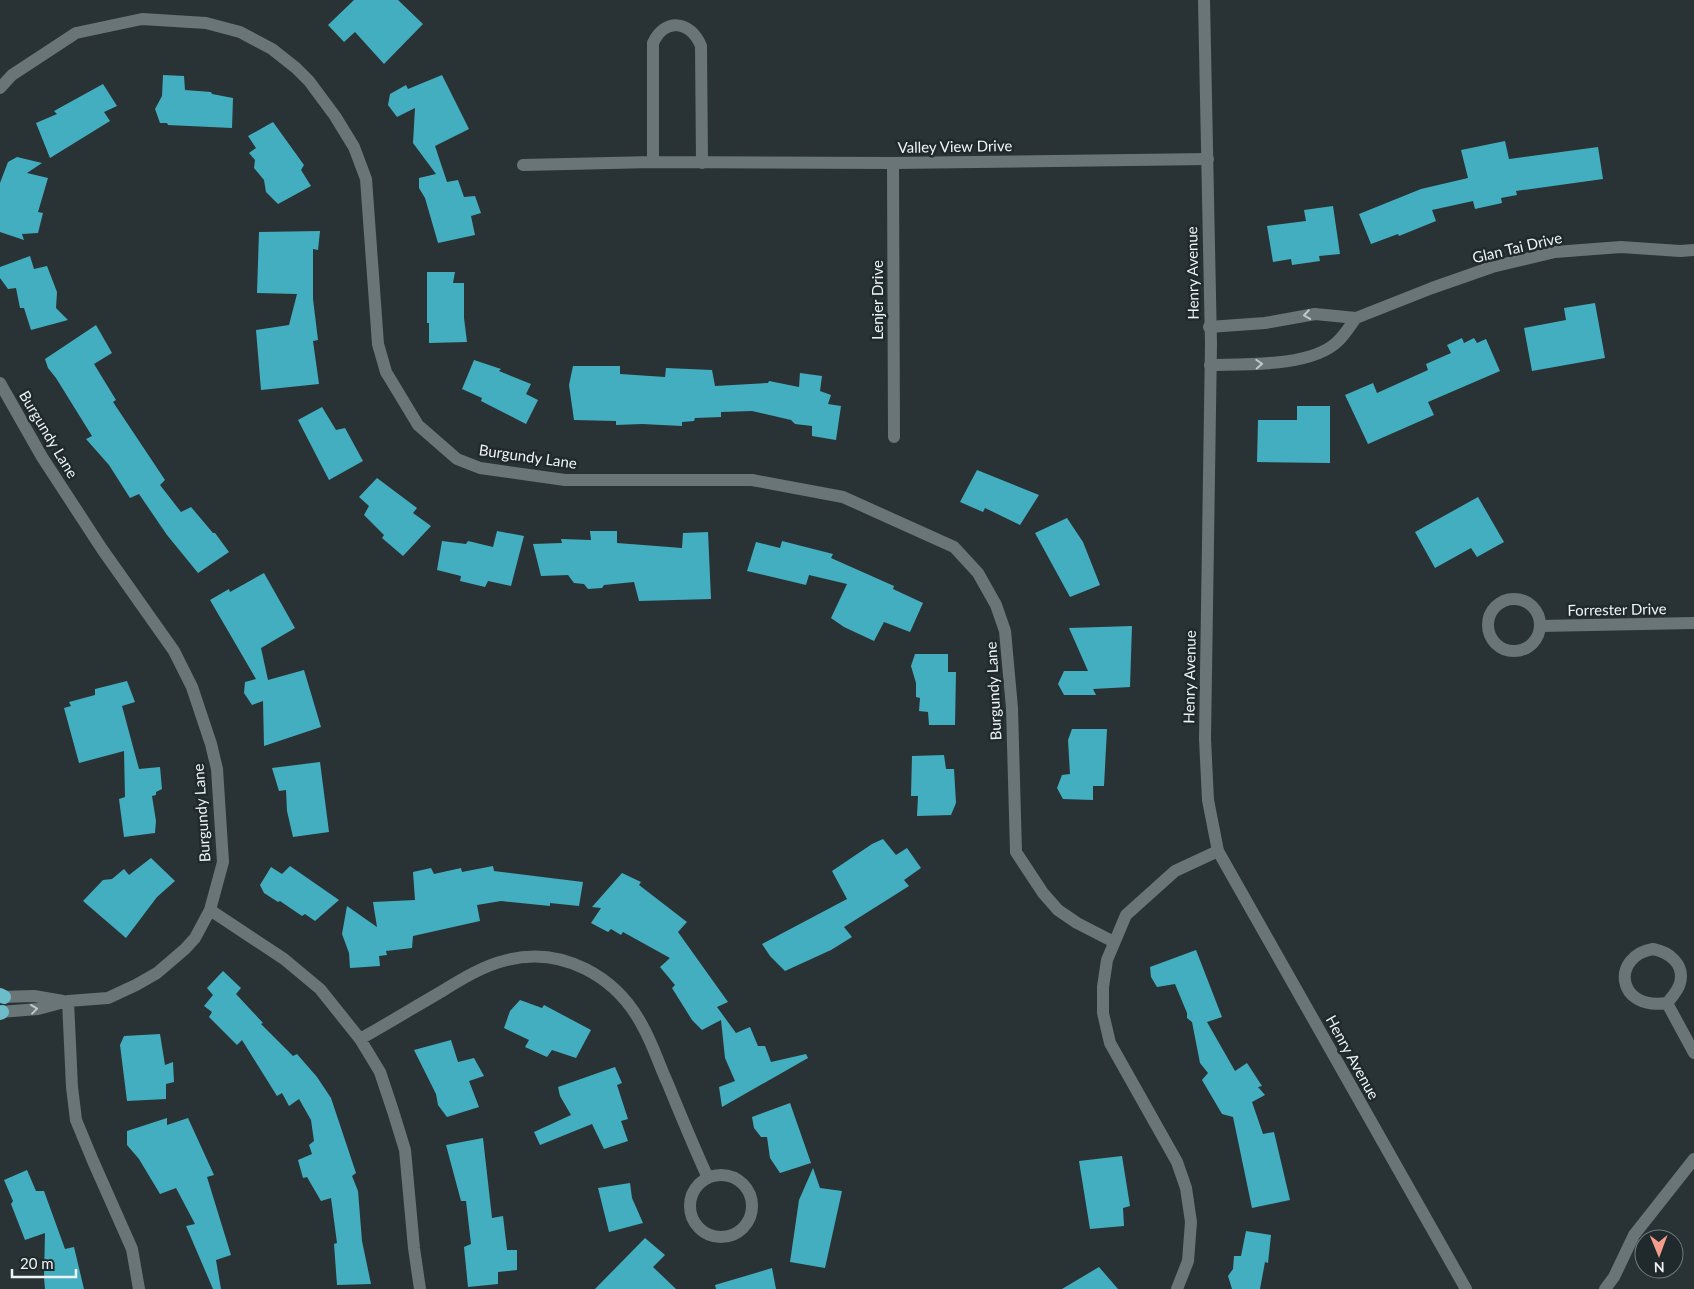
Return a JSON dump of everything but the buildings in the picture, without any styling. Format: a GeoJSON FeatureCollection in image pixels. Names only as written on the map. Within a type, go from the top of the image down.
{"type":"FeatureCollection","features":[{"type":"Feature","properties":{"kind":"street","name":"Henry Avenue"},"geometry":{"type":"LineString","coordinates":[[1204,0],[1210,365],[1204,739],[1208,800],[1218,851],[1466,1289]]}},
{"type":"Feature","properties":{"kind":"street","name":"Burgundy Lane"},"geometry":{"type":"LineString","coordinates":[[0,88],[12,75],[76,33],[142,19],[206,23],[240,32],[272,49],[309,81],[354,146],[366,179],[378,344],[386,372],[418,425],[457,459],[480,468],[564,480],[752,480],[842,497],[954,547],[978,573],[996,605],[1005,631],[1012,708],[1016,852],[1042,892],[1058,910],[1077,923],[1114,942]]}},
{"type":"Feature","properties":{"kind":"street"},"geometry":{"type":"LineString","coordinates":[[653,162],[653,43],[662,28],[679,25],[690,30],[697,37],[701,46],[702,163]]}},
{"type":"Feature","properties":{"kind":"street","name":"Valley View Drive"},"geometry":{"type":"LineString","coordinates":[[523,165],[653,162],[893,163],[1208,159]]}},
{"type":"Feature","properties":{"kind":"street","name":"Lenjer Drive"},"geometry":{"type":"LineString","coordinates":[[893,163],[894,437]]}},
{"type":"Feature","properties":{"kind":"street","name":"Glan Tai Drive"},"geometry":{"type":"LineString","coordinates":[[1209,327],[1265,322],[1315,314],[1356,318],[1492,267],[1555,252],[1620,247],[1680,251],[1694,250]]}},
{"type":"Feature","properties":{"kind":"street","name":"Glan Tai Drive"},"geometry":{"type":"LineString","coordinates":[[1210,365],[1298,360],[1323,351],[1336,343],[1356,318]]}},
{"type":"Feature","properties":{"kind":"street","name":"Burgundy Lane"},"geometry":{"type":"LineString","coordinates":[[0,383],[42,457],[102,550],[174,651],[192,687],[211,744],[216,769],[223,862],[210,910],[195,938],[185,949],[156,973],[136,986],[108,998],[68,1002],[38,1009],[1,1012]]}},
{"type":"Feature","properties":{"kind":"street"},"geometry":{"type":"LineString","coordinates":[[1508,599],[1518,599],[1529,603],[1535,609],[1540,617],[1540,626],[1536,639],[1530,646],[1522,650],[1507,650],[1498,645],[1491,636],[1488,621],[1499,603],[1508,599]]}},
{"type":"Feature","properties":{"kind":"street","name":"Forrester Drive"},"geometry":{"type":"LineString","coordinates":[[1540,626],[1694,623]]}},
{"type":"Feature","properties":{"kind":"street"},"geometry":{"type":"LineString","coordinates":[[1177,1289],[1188,1261],[1191,1222],[1186,1188],[1177,1162],[1110,1044],[1104,1013],[1103,986],[1107,960],[1126,915],[1175,870],[1218,851]]}},
{"type":"Feature","properties":{"kind":"street"},"geometry":{"type":"LineString","coordinates":[[210,910],[284,959],[320,989],[360,1039],[380,1072],[394,1110],[405,1150],[414,1248],[420,1289]]}},
{"type":"Feature","properties":{"kind":"street"},"geometry":{"type":"LineString","coordinates":[[1653,949],[1662,951],[1675,960],[1680,972],[1680,982],[1676,993],[1667,1003],[1649,1004],[1636,999],[1629,992],[1625,983],[1626,968],[1632,958],[1643,951],[1653,949]]}},
{"type":"Feature","properties":{"kind":"street"},"geometry":{"type":"LineString","coordinates":[[360,1039],[484,967],[530,956],[554,957],[578,964],[612,986],[627,1002],[643,1025],[708,1178]]}},
{"type":"Feature","properties":{"kind":"street","name":"Burgundy Lane"},"geometry":{"type":"LineString","coordinates":[[1,996],[34,996],[68,1002]]}},
{"type":"Feature","properties":{"kind":"street"},"geometry":{"type":"LineString","coordinates":[[68,1002],[72,1087],[76,1120],[132,1249],[139,1289]]}},
{"type":"Feature","properties":{"kind":"street"},"geometry":{"type":"LineString","coordinates":[[1667,1003],[1694,1052]]}},
{"type":"Feature","properties":{"kind":"street"},"geometry":{"type":"LineString","coordinates":[[1605,1289],[1614,1277],[1634,1235],[1694,1159]]}},
{"type":"Feature","properties":{"kind":"street"},"geometry":{"type":"LineString","coordinates":[[718,1175],[730,1177],[740,1182],[747,1190],[752,1200],[750,1217],[736,1233],[726,1237],[708,1234],[699,1228],[693,1219],[690,1209],[693,1193],[699,1184],[708,1178],[718,1175]]}}]}
